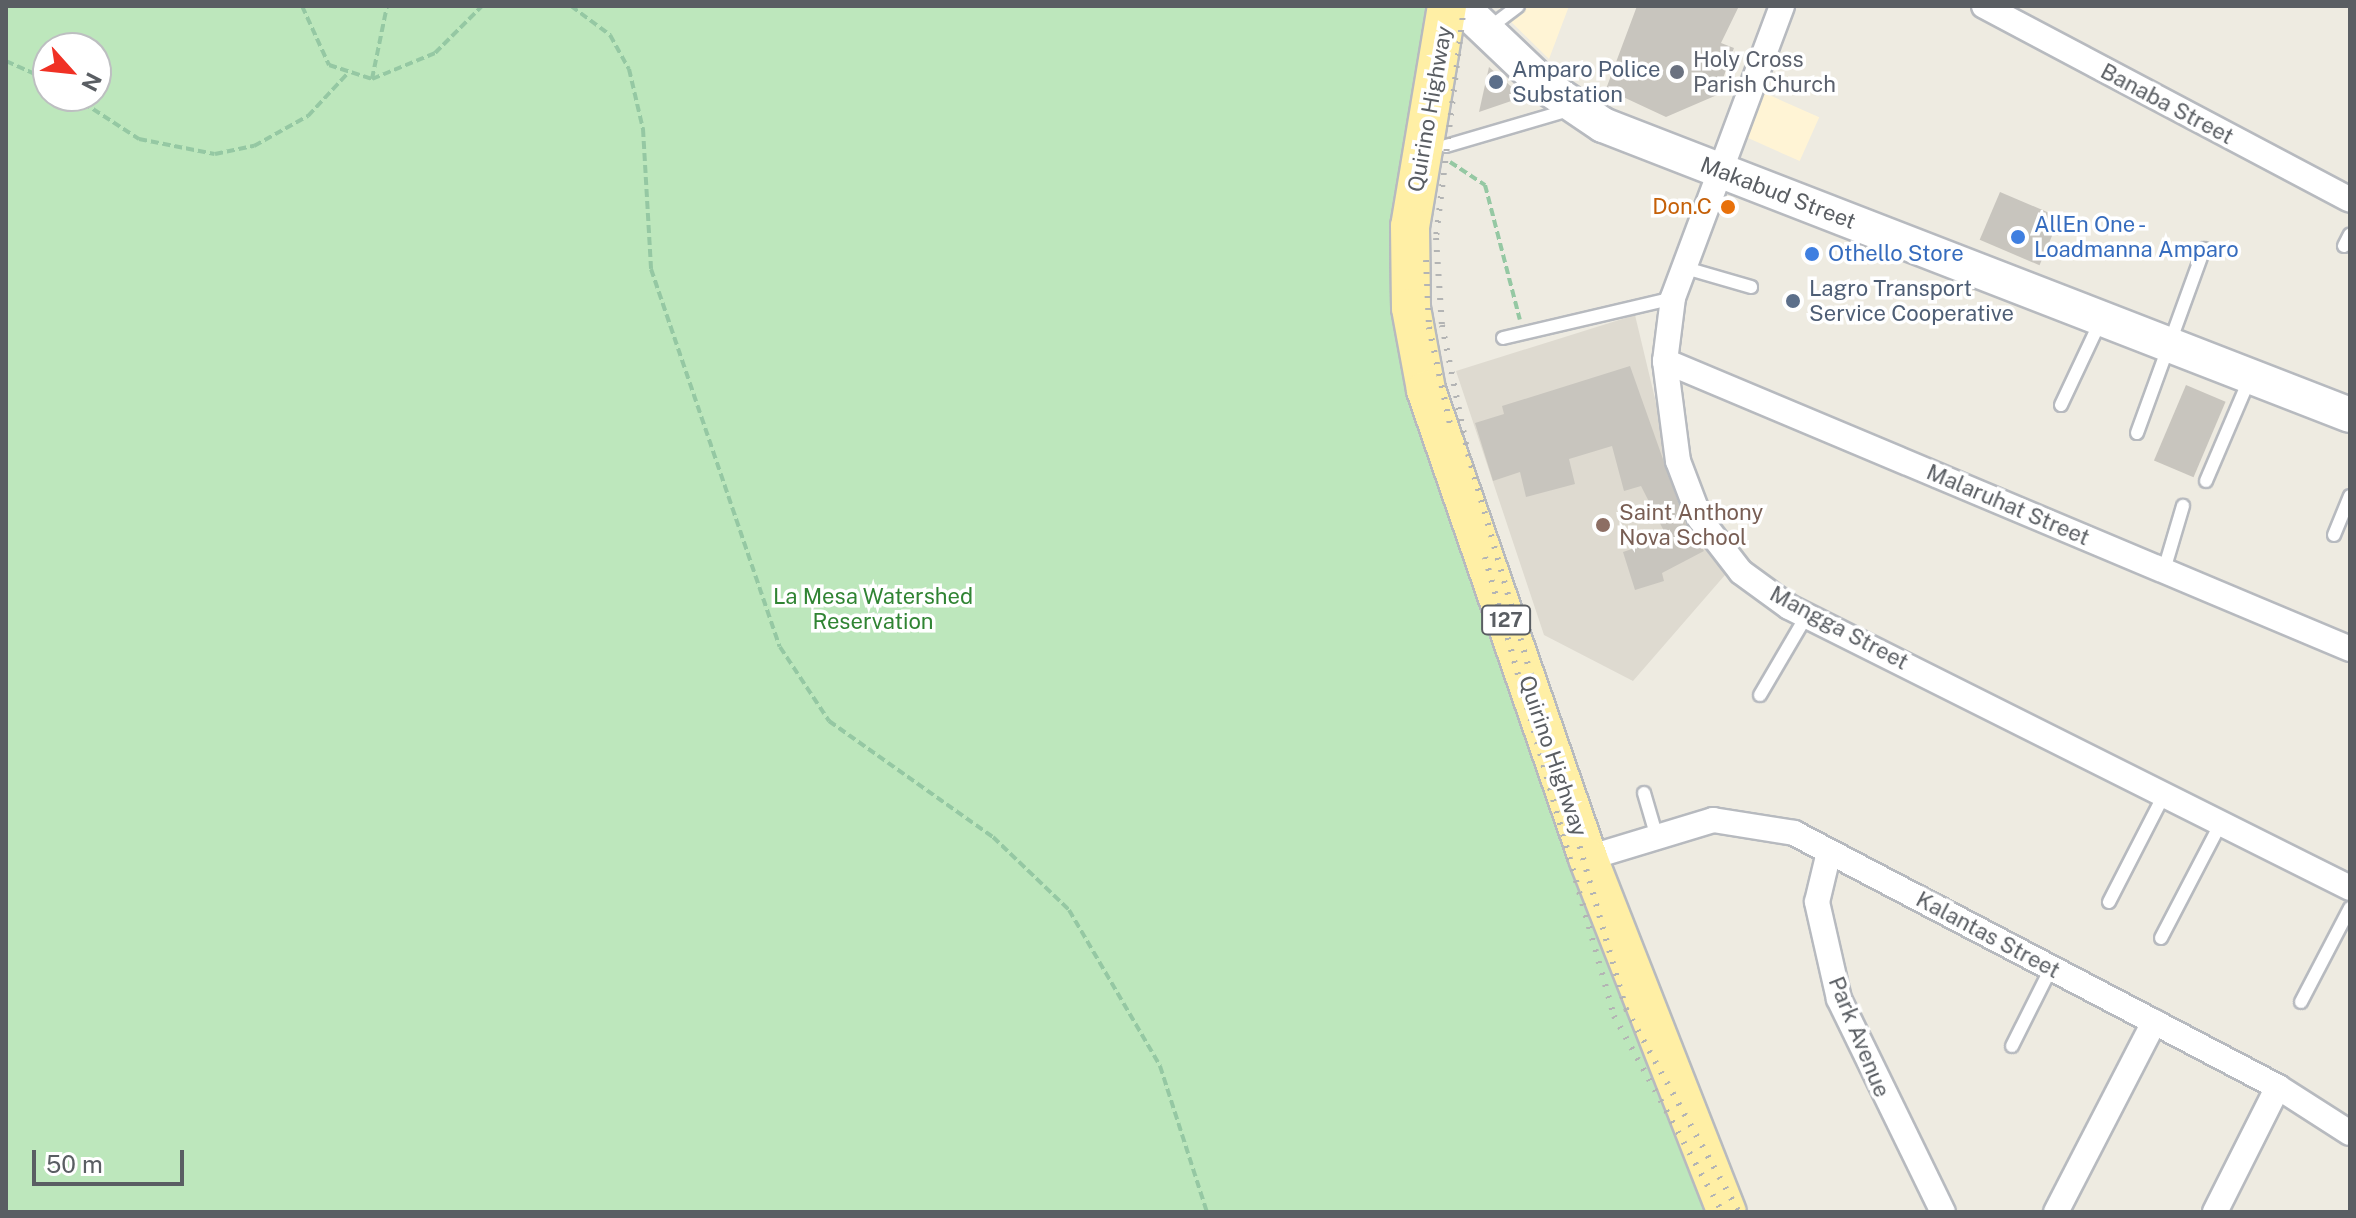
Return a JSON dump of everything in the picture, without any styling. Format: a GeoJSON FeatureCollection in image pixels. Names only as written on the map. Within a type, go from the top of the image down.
{"type":"FeatureCollection","features":[{"type":"Feature","properties":{"kind":"main road","name":"Quirino Highway"},"geometry":{"type":"LineString","coordinates":[[1465,11],[1445,153],[1435,292],[1448,381],[1598,854],[1751,1212]]}},
{"type":"Feature","properties":{"kind":"main road","name":"Quirino Highway"},"geometry":{"type":"LineString","coordinates":[[1465,11],[1410,226],[1411,308],[1426,390],[1727,1212]]}},
{"type":"Feature","properties":{"kind":"street","name":"Mangga Street"},"geometry":{"type":"LineString","coordinates":[[1782,6],[1682,267],[1673,298],[1665,361],[1678,461],[1700,519],[1741,572],[1807,615],[2347,880]]}},
{"type":"Feature","properties":{"kind":"street","name":"Banaba Street"},"geometry":{"type":"LineString","coordinates":[[1984,6],[2350,200]]}},
{"type":"Feature","properties":{"kind":"street","name":"Makabud Street"},"geometry":{"type":"LineString","coordinates":[[1465,11],[1575,108],[1719,170],[2350,415]]}},
{"type":"Feature","properties":{"kind":"street","name":"Malaruhat Street"},"geometry":{"type":"LineString","coordinates":[[1665,361],[2350,649]]}},
{"type":"Feature","properties":{"kind":"street","name":"Kalantas Street"},"geometry":{"type":"LineString","coordinates":[[1598,854],[1656,834],[1713,820],[1755,822],[1829,852],[2051,968],[2278,1087],[2350,1133]]}},
{"type":"Feature","properties":{"kind":"street","name":"Park Avenue"},"geometry":{"type":"LineString","coordinates":[[1829,852],[1817,902],[1839,999],[1943,1212]]}},
{"type":"Feature","properties":{"kind":"street"},"geometry":{"type":"LineString","coordinates":[[2056,1212],[2154,1022]]}},
{"type":"Feature","properties":{"kind":"street"},"geometry":{"type":"LineString","coordinates":[[2215,1212],[2278,1087]]}},
{"type":"Feature","properties":{"kind":"lane"},"geometry":{"type":"LineString","coordinates":[[1465,11],[1518,6]]}},
{"type":"Feature","properties":{"kind":"lane"},"geometry":{"type":"LineString","coordinates":[[1445,153],[1575,108]]}},
{"type":"Feature","properties":{"kind":"lane"},"geometry":{"type":"LineString","coordinates":[[2137,433],[2204,249]]}},
{"type":"Feature","properties":{"kind":"lane"},"geometry":{"type":"LineString","coordinates":[[1682,267],[1751,287]]}},
{"type":"Feature","properties":{"kind":"lane"},"geometry":{"type":"LineString","coordinates":[[1503,338],[1673,298]]}},
{"type":"Feature","properties":{"kind":"lane"},"geometry":{"type":"LineString","coordinates":[[2061,405],[2101,319]]}},
{"type":"Feature","properties":{"kind":"lane"},"geometry":{"type":"LineString","coordinates":[[2206,481],[2251,377]]}},
{"type":"Feature","properties":{"kind":"lane"},"geometry":{"type":"LineString","coordinates":[[2334,535],[2350,496]]}},
{"type":"Feature","properties":{"kind":"lane"},"geometry":{"type":"LineString","coordinates":[[2164,570],[2183,506]]}},
{"type":"Feature","properties":{"kind":"lane"},"geometry":{"type":"LineString","coordinates":[[1760,695],[1807,615]]}},
{"type":"Feature","properties":{"kind":"lane"},"geometry":{"type":"LineString","coordinates":[[1644,793],[1656,834]]}},
{"type":"Feature","properties":{"kind":"lane"},"geometry":{"type":"LineString","coordinates":[[2109,902],[2165,793]]}},
{"type":"Feature","properties":{"kind":"lane"},"geometry":{"type":"LineString","coordinates":[[2161,938],[2222,821]]}},
{"type":"Feature","properties":{"kind":"lane"},"geometry":{"type":"LineString","coordinates":[[2301,1002],[2350,908]]}},
{"type":"Feature","properties":{"kind":"lane"},"geometry":{"type":"LineString","coordinates":[[2012,1046],[2051,968]]}},
{"type":"Feature","properties":{"kind":"path"},"geometry":{"type":"LineString","coordinates":[[302,6],[329,65],[347,74],[372,79],[435,53],[482,6]]}},
{"type":"Feature","properties":{"kind":"path"},"geometry":{"type":"LineString","coordinates":[[372,79],[387,6]]}},
{"type":"Feature","properties":{"kind":"path"},"geometry":{"type":"LineString","coordinates":[[571,6],[610,35],[629,69],[643,129],[651,269],[780,647],[829,721],[993,837],[1069,910],[1160,1066],[1207,1212]]}},
{"type":"Feature","properties":{"kind":"path"},"geometry":{"type":"LineString","coordinates":[[6,61],[32,73]]}},
{"type":"Feature","properties":{"kind":"path"},"geometry":{"type":"LineString","coordinates":[[98,112],[139,139],[215,154],[254,146],[308,116],[347,74]]}},
{"type":"Feature","properties":{"kind":"path"},"geometry":{"type":"LineString","coordinates":[[1445,153],[1467,167],[1485,185],[1523,332]]}},
{"type":"Feature","properties":{"kind":"shaded area"},"geometry":{"type":"Polygon","coordinates":[[[1498,6],[1569,6],[1549,59],[1501,12],[1498,6]]]}},
{"type":"Feature","properties":{"kind":"shaded area"},"geometry":{"type":"Polygon","coordinates":[[[1758,90],[1819,117],[1800,161],[1738,134],[1758,90]]]}},
{"type":"Feature","properties":{"kind":"shaded area","name":"Saint Anthony Nova School"},"geometry":{"type":"Polygon","coordinates":[[[1635,315],[1673,474],[1725,575],[1633,681],[1544,635],[1456,371],[1635,315]]]}},
{"type":"Feature","properties":{"kind":"green space","name":"La Mesa Watershed Reservation"},"geometry":{"type":"Polygon","coordinates":[[[6,6],[1459,6],[1424,228],[1424,322],[1438,385],[1673,1053],[1740,1212],[6,1212],[6,6]]]}},
{"type":"Feature","properties":{"kind":"building","name":"Holy Cross Parish Church"},"geometry":{"type":"Polygon","coordinates":[[[1637,6],[1739,6],[1721,43],[1734,48],[1717,95],[1666,117],[1606,89],[1637,6]]]}},
{"type":"Feature","properties":{"kind":"building","name":"Amparo Police Substation"},"geometry":{"type":"Polygon","coordinates":[[[1489,67],[1523,97],[1479,112],[1489,67]]]}},
{"type":"Feature","properties":{"kind":"building"},"geometry":{"type":"Polygon","coordinates":[[[2000,192],[2060,217],[2040,265],[1980,240],[2000,192]]]}},
{"type":"Feature","properties":{"kind":"building"},"geometry":{"type":"Polygon","coordinates":[[[1630,366],[1686,524],[1704,551],[1662,573],[1664,581],[1635,590],[1623,552],[1667,537],[1641,486],[1624,491],[1612,446],[1569,459],[1575,484],[1526,497],[1520,472],[1493,481],[1475,423],[1504,414],[1502,406],[1630,366]]]}},
{"type":"Feature","properties":{"kind":"building"},"geometry":{"type":"Polygon","coordinates":[[[2186,385],[2226,402],[2194,477],[2154,460],[2186,385]]]}},
{"type":"Feature","properties":{"kind":"railway"},"geometry":{"type":"LineString","coordinates":[[1464,6],[1436,238],[1442,325],[1468,454],[1626,1009],[1739,1212]]}},
{"type":"Feature","properties":{"kind":"railway"},"geometry":{"type":"LineString","coordinates":[[1426,260],[1429,327],[1451,429]]}},
{"type":"Feature","properties":{"kind":"railway"},"geometry":{"type":"LineString","coordinates":[[1485,557],[1614,1016],[1722,1212]]}},
{"type":"Feature","properties":{"kind":"place","name":"Holy Cross Parish Church"},"geometry":{"type":"Point","coordinates":[1677,72]}},
{"type":"Feature","properties":{"kind":"place","name":"Amparo Police Substation"},"geometry":{"type":"Point","coordinates":[1496,82]}},
{"type":"Feature","properties":{"kind":"place","name":"Don.C"},"geometry":{"type":"Point","coordinates":[1728,207]}},
{"type":"Feature","properties":{"kind":"place","name":"AllEn One - Loadmanna Amparo"},"geometry":{"type":"Point","coordinates":[2018,237]}},
{"type":"Feature","properties":{"kind":"place","name":"Othello Store"},"geometry":{"type":"Point","coordinates":[1812,254]}},
{"type":"Feature","properties":{"kind":"place","name":"Lagro Transport Service Cooperative"},"geometry":{"type":"Point","coordinates":[1793,301]}},
{"type":"Feature","properties":{"kind":"place","name":"Saint Anthony Nova School"},"geometry":{"type":"Point","coordinates":[1603,525]}}]}
